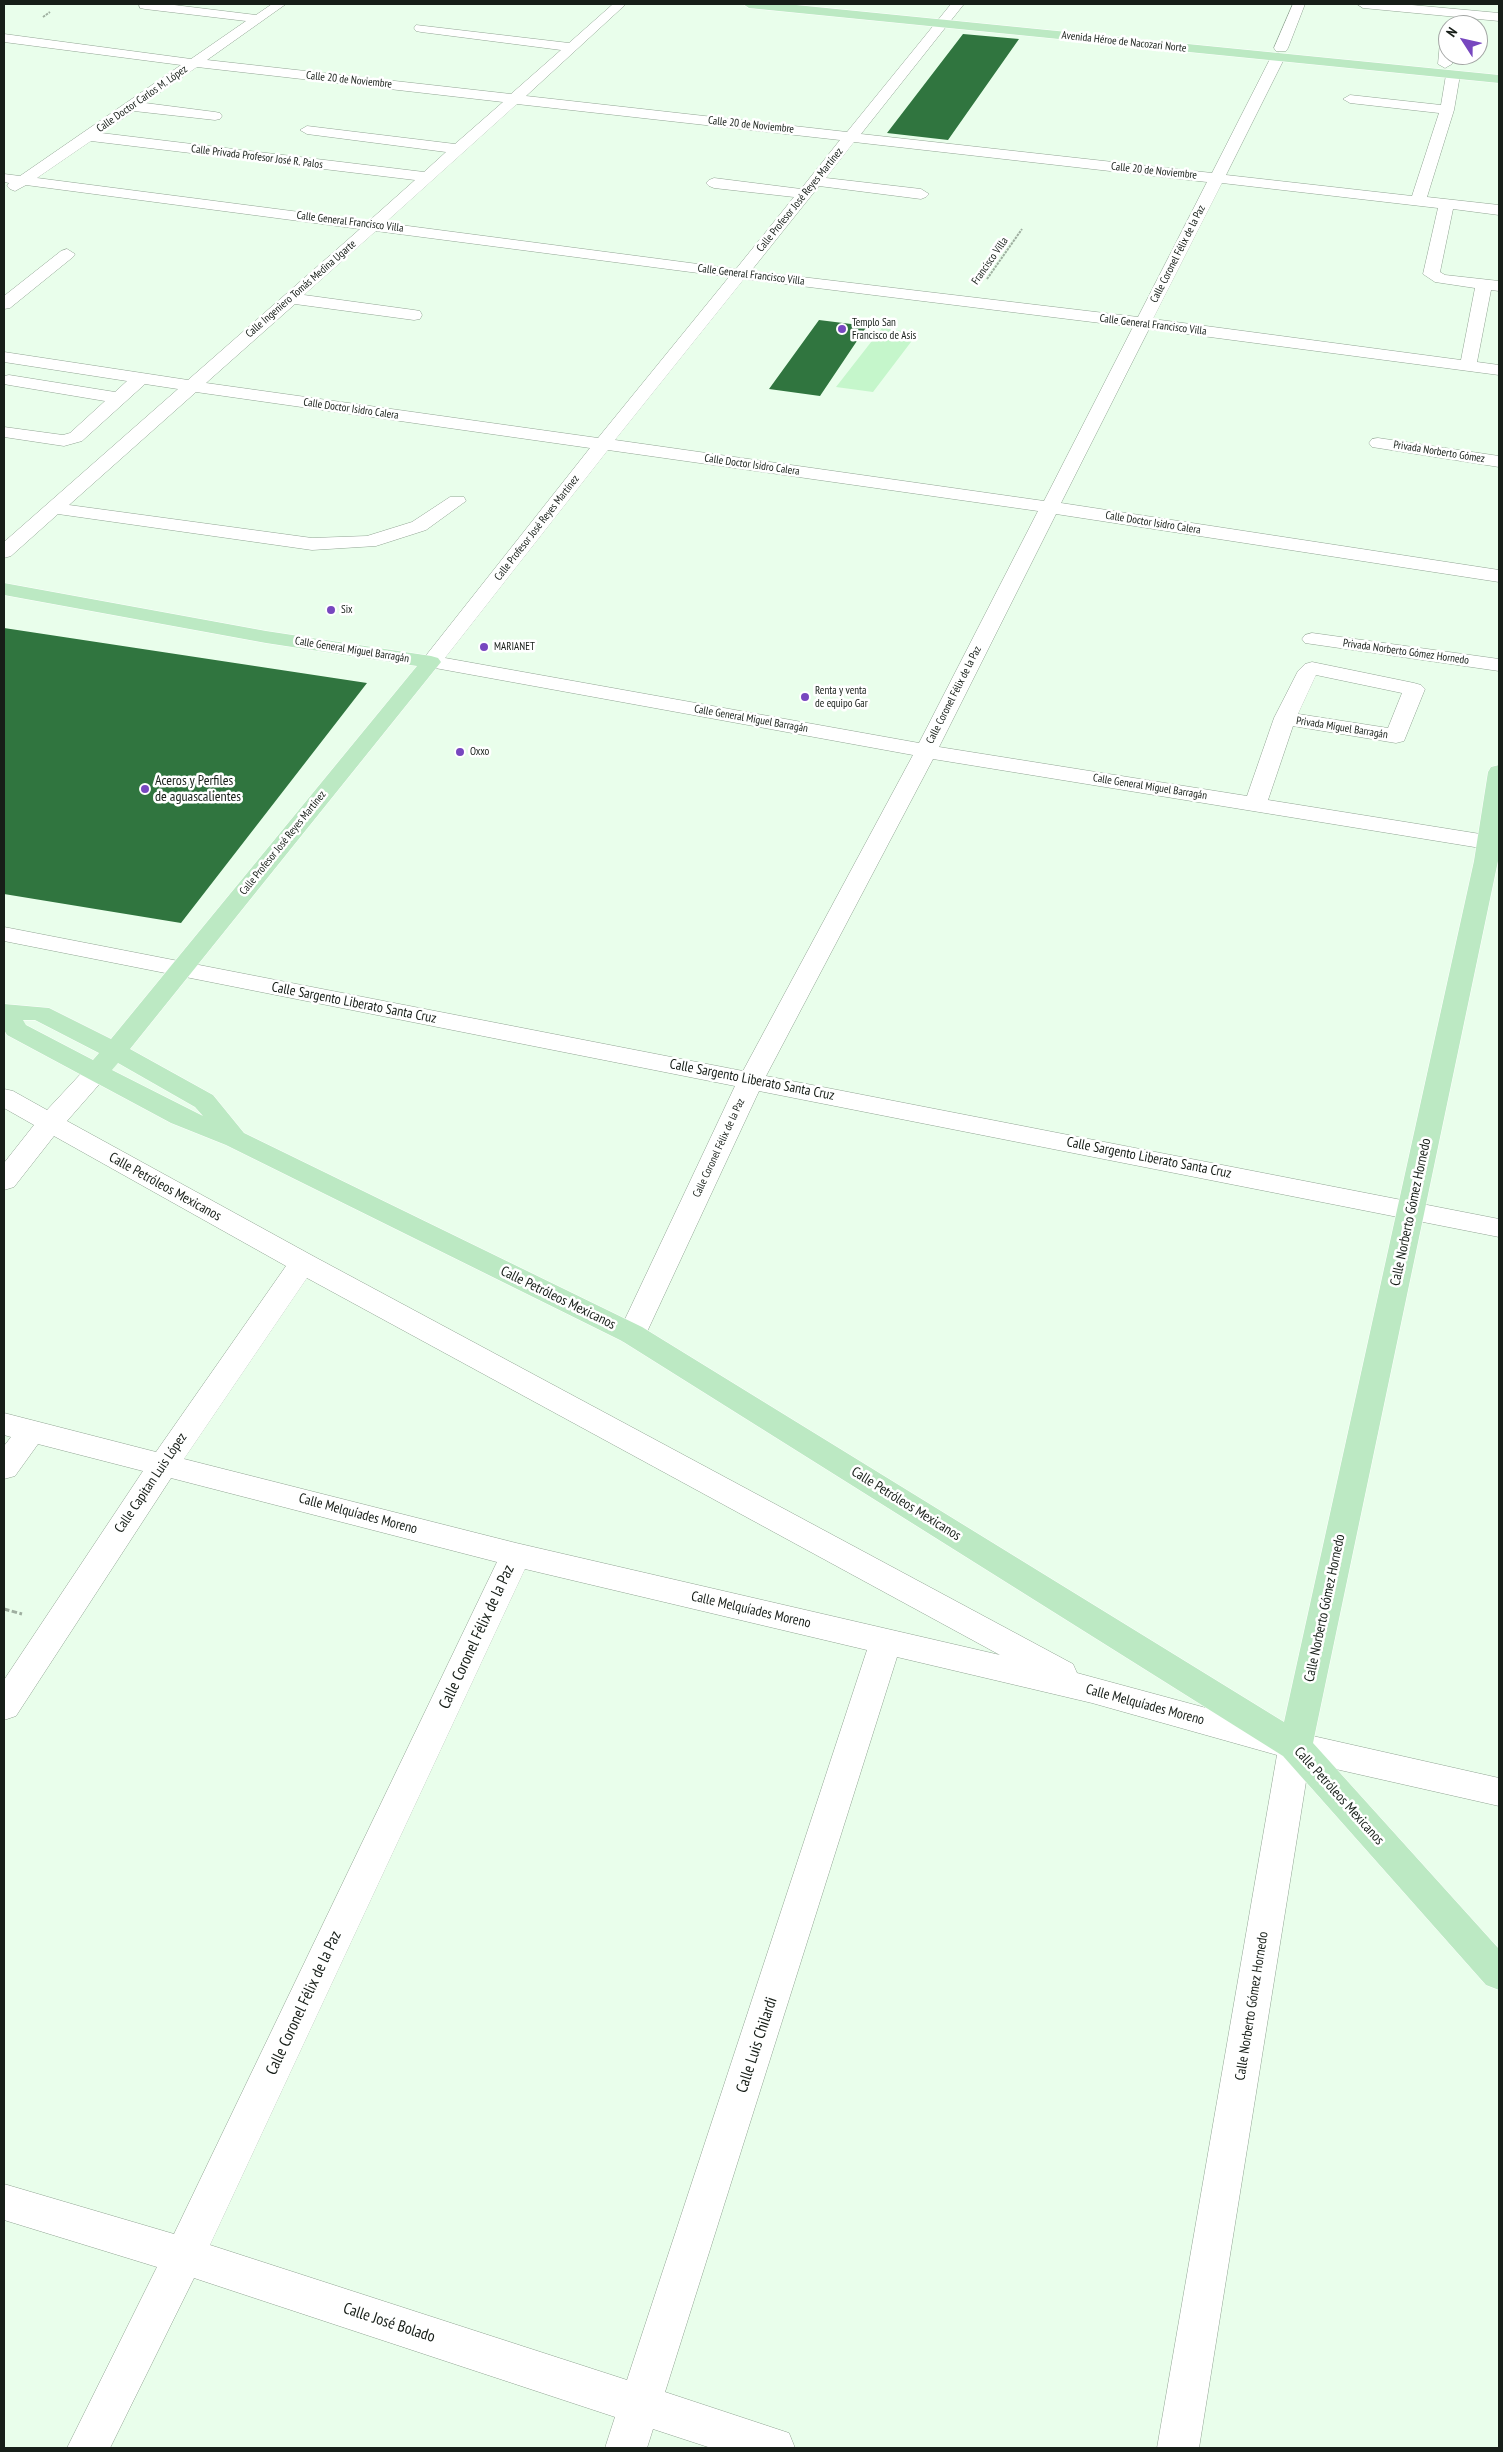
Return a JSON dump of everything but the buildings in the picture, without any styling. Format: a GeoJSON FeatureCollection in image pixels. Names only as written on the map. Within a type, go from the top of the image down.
{"type":"FeatureCollection","features":[{"type":"Feature","properties":{"kind":"main road","name":"Avenida Héroe de Nacozari Norte"},"geometry":{"type":"LineString","coordinates":[[749,4],[951,14]]}},
{"type":"Feature","properties":{"kind":"main road","name":"Avenida Héroe de Nacozari Norte"},"geometry":{"type":"LineString","coordinates":[[842,4],[951,14],[1449,70],[1499,79]]}},
{"type":"Feature","properties":{"kind":"main road","name":"Avenida Héroe de Nacozari Norte"},"geometry":{"type":"LineString","coordinates":[[1449,70],[1499,70]]}},
{"type":"Feature","properties":{"kind":"main road","name":"Calle General Miguel Barragán"},"geometry":{"type":"LineString","coordinates":[[4,589],[266,637],[431,662]]}},
{"type":"Feature","properties":{"kind":"main road","name":"Calle Profesor José Reyes Martínez"},"geometry":{"type":"LineString","coordinates":[[97,1072],[431,662]]}},
{"type":"Feature","properties":{"kind":"main road","name":"Calle Norberto Gómez Hornedo"},"geometry":{"type":"LineString","coordinates":[[1295,1746],[1411,1210],[1494,843],[1499,772]]}},
{"type":"Feature","properties":{"kind":"main road","name":"Calle Petróleos Mexicanos"},"geometry":{"type":"LineString","coordinates":[[5,1013],[40,1013],[115,1051],[204,1101],[235,1139]]}},
{"type":"Feature","properties":{"kind":"main road","name":"Calle Petróleos Mexicanos"},"geometry":{"type":"LineString","coordinates":[[5,1013],[16,1030],[180,1117],[235,1139],[632,1334],[1295,1746],[1499,1974]]}},
{"type":"Feature","properties":{"kind":"street","name":"Calle Doctor Carlos M. López"},"geometry":{"type":"LineString","coordinates":[[4,194],[280,4]]}},
{"type":"Feature","properties":{"kind":"street","name":"Calle Ingeniero Tomás Medina Ugarte"},"geometry":{"type":"LineString","coordinates":[[4,552],[290,298],[374,226],[425,177],[620,4]]}},
{"type":"Feature","properties":{"kind":"street","name":"Calle Coronel Félix de la Paz"},"geometry":{"type":"LineString","coordinates":[[632,1334],[750,1080],[926,751],[1279,52],[1299,4]]}},
{"type":"Feature","properties":{"kind":"street"},"geometry":{"type":"LineString","coordinates":[[1363,4],[1450,14],[1499,17]]}},
{"type":"Feature","properties":{"kind":"street"},"geometry":{"type":"LineString","coordinates":[[145,5],[258,19]]}},
{"type":"Feature","properties":{"kind":"street","name":"Calle Profesor José Reyes Martínez"},"geometry":{"type":"LineString","coordinates":[[431,662],[603,444],[951,14]]}},
{"type":"Feature","properties":{"kind":"street"},"geometry":{"type":"LineString","coordinates":[[421,28],[571,47]]}},
{"type":"Feature","properties":{"kind":"street","name":"Calle 20 de Noviembre"},"geometry":{"type":"LineString","coordinates":[[4,38],[194,63],[1499,210]]}},
{"type":"Feature","properties":{"kind":"street"},"geometry":{"type":"LineString","coordinates":[[1418,200],[1447,110],[1449,65]]}},
{"type":"Feature","properties":{"kind":"street"},"geometry":{"type":"LineString","coordinates":[[1350,99],[1447,110]]}},
{"type":"Feature","properties":{"kind":"street"},"geometry":{"type":"LineString","coordinates":[[132,106],[215,116]]}},
{"type":"Feature","properties":{"kind":"street"},"geometry":{"type":"LineString","coordinates":[[307,130],[457,149]]}},
{"type":"Feature","properties":{"kind":"street","name":"Calle Privada Profesor José R. Palos"},"geometry":{"type":"LineString","coordinates":[[88,136],[425,177]]}},
{"type":"Feature","properties":{"kind":"street","name":"Calle General Francisco Villa"},"geometry":{"type":"LineString","coordinates":[[4,178],[1499,370]]}},
{"type":"Feature","properties":{"kind":"street"},"geometry":{"type":"LineString","coordinates":[[816,181],[921,194]]}},
{"type":"Feature","properties":{"kind":"street"},"geometry":{"type":"LineString","coordinates":[[714,183],[805,194]]}},
{"type":"Feature","properties":{"kind":"street"},"geometry":{"type":"LineString","coordinates":[[1446,204],[1431,274],[1441,279],[1492,285],[1468,366]]}},
{"type":"Feature","properties":{"kind":"street"},"geometry":{"type":"LineString","coordinates":[[4,304],[67,254]]}},
{"type":"Feature","properties":{"kind":"street"},"geometry":{"type":"LineString","coordinates":[[290,298],[414,315]]}},
{"type":"Feature","properties":{"kind":"street","name":"Calle Doctor Isidro Calera"},"geometry":{"type":"LineString","coordinates":[[4,357],[191,386],[1049,507],[1499,576]]}},
{"type":"Feature","properties":{"kind":"street"},"geometry":{"type":"LineString","coordinates":[[6,382],[32,362]]}},
{"type":"Feature","properties":{"kind":"street"},"geometry":{"type":"LineString","coordinates":[[4,432],[64,441],[76,437],[141,378]]}},
{"type":"Feature","properties":{"kind":"street"},"geometry":{"type":"LineString","coordinates":[[6,382],[118,398]]}},
{"type":"Feature","properties":{"kind":"street","name":"Privada Norberto Gómez"},"geometry":{"type":"LineString","coordinates":[[1378,443],[1499,462]]}},
{"type":"Feature","properties":{"kind":"street"},"geometry":{"type":"LineString","coordinates":[[53,508],[312,544],[369,542],[419,526],[457,501]]}},
{"type":"Feature","properties":{"kind":"street","name":"Privada Norberto Gómez Hornedo"},"geometry":{"type":"LineString","coordinates":[[1312,639],[1499,665]]}},
{"type":"Feature","properties":{"kind":"street","name":"Calle General Miguel Barragán"},"geometry":{"type":"LineString","coordinates":[[431,662],[926,751],[1494,843]]}},
{"type":"Feature","properties":{"kind":"street","name":"Privada Miguel Barragán"},"geometry":{"type":"LineString","coordinates":[[1255,805],[1285,718],[1312,668],[1414,689],[1396,736],[1285,718]]}},
{"type":"Feature","properties":{"kind":"street","name":"Calle Sargento Liberato Santa Cruz"},"geometry":{"type":"LineString","coordinates":[[4,934],[1499,1228]]}},
{"type":"Feature","properties":{"kind":"street"},"geometry":{"type":"LineString","coordinates":[[4,1181],[49,1124],[97,1072]]}},
{"type":"Feature","properties":{"kind":"street","name":"Calle Petróleos Mexicanos"},"geometry":{"type":"LineString","coordinates":[[4,1097],[49,1124],[303,1263],[1092,1690]]}},
{"type":"Feature","properties":{"kind":"street","name":"Calle Capitan Luis López"},"geometry":{"type":"LineString","coordinates":[[4,1707],[56,1623],[303,1263]]}},
{"type":"Feature","properties":{"kind":"street"},"geometry":{"type":"LineString","coordinates":[[4,1468],[17,1427]]}},
{"type":"Feature","properties":{"kind":"street","name":"Calle Melquíades Moreno"},"geometry":{"type":"LineString","coordinates":[[17,1427],[516,1555],[1092,1690],[1295,1746],[1499,1792]]}},
{"type":"Feature","properties":{"kind":"street","name":"Calle Coronel Félix de la Paz"},"geometry":{"type":"LineString","coordinates":[[88,2448],[184,2256],[516,1555]]}},
{"type":"Feature","properties":{"kind":"street","name":"Calle Luis Chilardi"},"geometry":{"type":"LineString","coordinates":[[626,2448],[642,2404],[886,1642]]}},
{"type":"Feature","properties":{"kind":"street","name":"Calle Norberto Gómez Hornedo"},"geometry":{"type":"LineString","coordinates":[[1178,2448],[1295,1746]]}},
{"type":"Feature","properties":{"kind":"street","name":"Calle José Bolado"},"geometry":{"type":"LineString","coordinates":[[4,2202],[184,2256],[774,2448]]}},
{"type":"Feature","properties":{"kind":"path","name":"Francisco Villa"},"geometry":{"type":"LineString","coordinates":[[971,302],[1022,229]]}},
{"type":"Feature","properties":{"kind":"green space"},"geometry":{"type":"Polygon","coordinates":[[[882,328],[903,331],[899,336],[914,338],[873,392],[836,387],[882,328]]]}},
{"type":"Feature","properties":{"kind":"place","name":"Templo San Francisco de Asis"},"geometry":{"type":"Point","coordinates":[842,329]}},
{"type":"Feature","properties":{"kind":"place","name":"Six"},"geometry":{"type":"Point","coordinates":[331,610]}},
{"type":"Feature","properties":{"kind":"place","name":"MARIANET"},"geometry":{"type":"Point","coordinates":[484,647]}},
{"type":"Feature","properties":{"kind":"place","name":"Renta y venta de equipo Gar"},"geometry":{"type":"Point","coordinates":[805,697]}},
{"type":"Feature","properties":{"kind":"place","name":"Oxxo"},"geometry":{"type":"Point","coordinates":[460,752]}},
{"type":"Feature","properties":{"kind":"place","name":"Aceros y Perfiles de aguascalientes"},"geometry":{"type":"Point","coordinates":[145,789]}}]}
